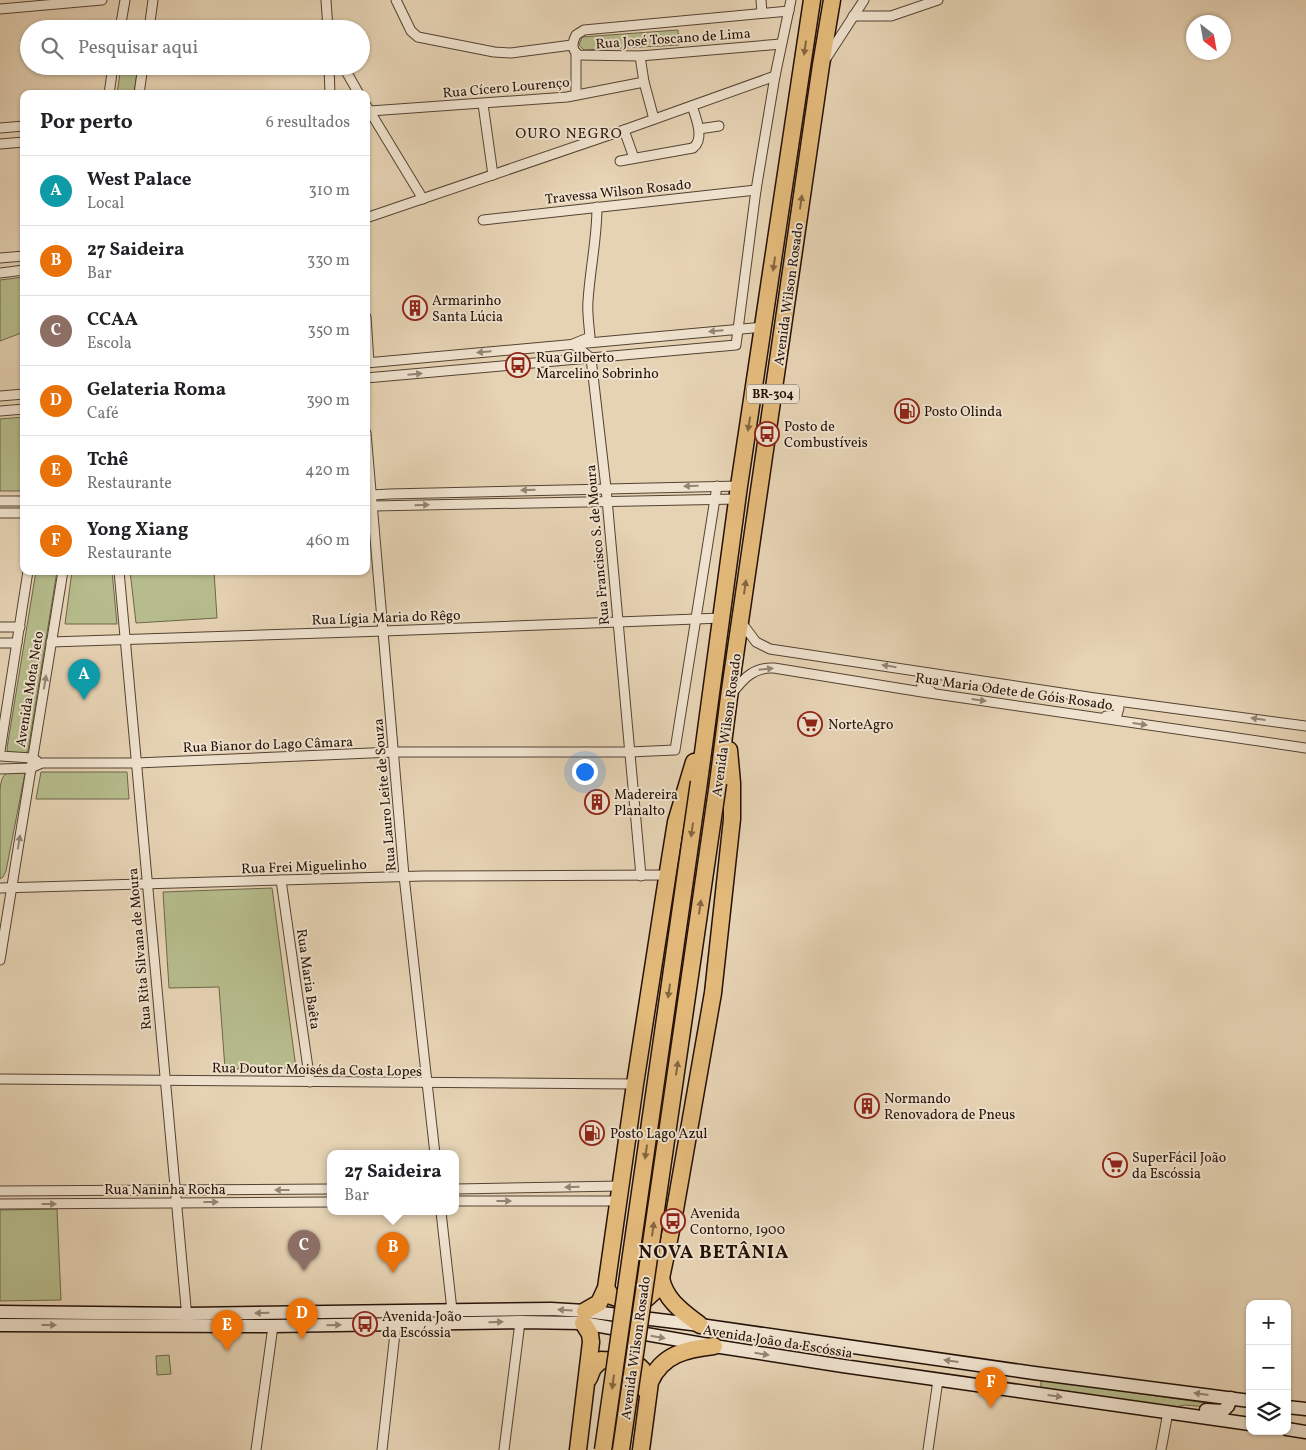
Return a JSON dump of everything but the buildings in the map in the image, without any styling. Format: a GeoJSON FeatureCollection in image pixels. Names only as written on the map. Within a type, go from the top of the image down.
{"type":"FeatureCollection","features":[{"type":"Feature","properties":{"kind":"highway","name":"Avenida Wilson Rosado"},"geometry":{"type":"LineString","coordinates":[[603,1450],[708,722],[739,492],[812,0]]}},
{"type":"Feature","properties":{"kind":"highway","name":"Avenida Wilson Rosado"},"geometry":{"type":"LineString","coordinates":[[621,1450],[729,696],[832,0]]}},
{"type":"Feature","properties":{"kind":"highway"},"geometry":{"type":"LineString","coordinates":[[578,1450],[591,1342],[584,1317],[598,1303],[606,1288],[635,1084],[676,822],[708,722]]}},
{"type":"Feature","properties":{"kind":"highway"},"geometry":{"type":"LineString","coordinates":[[606,1288],[611,1296],[626,1301],[640,1300],[652,1294],[661,1278],[673,1221],[713,993],[732,819],[732,783],[726,722]]}},
{"type":"Feature","properties":{"kind":"highway"},"geometry":{"type":"LineString","coordinates":[[661,1278],[667,1294],[674,1304],[700,1325]]}},
{"type":"Feature","properties":{"kind":"highway"},"geometry":{"type":"LineString","coordinates":[[641,1450],[650,1382],[654,1373],[667,1360],[688,1349],[714,1346]]}},
{"type":"Feature","properties":{"kind":"highway"},"geometry":{"type":"LineString","coordinates":[[584,1391],[597,1362],[602,1360],[630,1362],[639,1366],[645,1375],[647,1403]]}},
{"type":"Feature","properties":{"kind":"main road","name":"Avenida João da Escóssia"},"geometry":{"type":"LineString","coordinates":[[0,1325],[452,1310],[551,1309],[714,1346],[1246,1423]]}},
{"type":"Feature","properties":{"kind":"main road","name":"Avenida João da Escóssia"},"geometry":{"type":"LineString","coordinates":[[0,1312],[187,1319],[273,1326],[520,1322],[584,1317],[700,1325],[1034,1373],[1246,1400]]}},
{"type":"Feature","properties":{"kind":"main road"},"geometry":{"type":"LineString","coordinates":[[843,1366],[842,1357],[846,1353],[891,1359],[916,1356]]}},
{"type":"Feature","properties":{"kind":"main road"},"geometry":{"type":"LineString","coordinates":[[972,1385],[997,1383],[1027,1386],[1033,1380],[1034,1373]]}},
{"type":"Feature","properties":{"kind":"main road"},"geometry":{"type":"LineString","coordinates":[[1185,1414],[1198,1410],[1223,1410],[1228,1406],[1231,1398]]}},
{"type":"Feature","properties":{"kind":"main road"},"geometry":{"type":"LineString","coordinates":[[1291,1407],[1306,1409]]}},
{"type":"Feature","properties":{"kind":"main road"},"geometry":{"type":"LineString","coordinates":[[1291,1430],[1306,1432]]}},
{"type":"Feature","properties":{"kind":"street"},"geometry":{"type":"LineString","coordinates":[[0,9],[102,0]]}},
{"type":"Feature","properties":{"kind":"street"},"geometry":{"type":"LineString","coordinates":[[121,20],[124,0]]}},
{"type":"Feature","properties":{"kind":"street"},"geometry":{"type":"LineString","coordinates":[[151,20],[154,0]]}},
{"type":"Feature","properties":{"kind":"street"},"geometry":{"type":"LineString","coordinates":[[326,0],[327,20]]}},
{"type":"Feature","properties":{"kind":"street","name":"Rua José Toscano de Lima"},"geometry":{"type":"LineString","coordinates":[[396,0],[411,31],[418,37],[494,52],[511,53],[574,49]]}},
{"type":"Feature","properties":{"kind":"street"},"geometry":{"type":"LineString","coordinates":[[761,0],[762,13]]}},
{"type":"Feature","properties":{"kind":"street"},"geometry":{"type":"LineString","coordinates":[[370,378],[736,345],[756,190],[775,76],[791,0]]}},
{"type":"Feature","properties":{"kind":"street"},"geometry":{"type":"LineString","coordinates":[[821,65],[864,0]]}},
{"type":"Feature","properties":{"kind":"street"},"geometry":{"type":"LineString","coordinates":[[853,16],[891,16],[938,0]]}},
{"type":"Feature","properties":{"kind":"street","name":"Rua José Toscano de Lima"},"geometry":{"type":"LineString","coordinates":[[782,44],[640,56],[590,57],[578,55],[574,49],[576,35],[584,30],[789,11]]}},
{"type":"Feature","properties":{"kind":"street"},"geometry":{"type":"LineString","coordinates":[[574,49],[576,95]]}},
{"type":"Feature","properties":{"kind":"street"},"geometry":{"type":"LineString","coordinates":[[640,56],[644,82],[654,119]]}},
{"type":"Feature","properties":{"kind":"street"},"geometry":{"type":"LineString","coordinates":[[109,90],[111,75]]}},
{"type":"Feature","properties":{"kind":"street"},"geometry":{"type":"LineString","coordinates":[[140,90],[142,75]]}},
{"type":"Feature","properties":{"kind":"street"},"geometry":{"type":"LineString","coordinates":[[329,75],[330,90]]}},
{"type":"Feature","properties":{"kind":"street"},"geometry":{"type":"LineString","coordinates":[[348,75],[357,90]]}},
{"type":"Feature","properties":{"kind":"street"},"geometry":{"type":"LineString","coordinates":[[370,217],[775,76]]}},
{"type":"Feature","properties":{"kind":"street","name":"Rua Cícero Lourenço"},"geometry":{"type":"LineString","coordinates":[[370,108],[483,104],[576,95],[644,82]]}},
{"type":"Feature","properties":{"kind":"street"},"geometry":{"type":"LineString","coordinates":[[483,104],[493,175]]}},
{"type":"Feature","properties":{"kind":"street"},"geometry":{"type":"LineString","coordinates":[[620,161],[692,148],[698,142],[698,128],[692,106]]}},
{"type":"Feature","properties":{"kind":"street"},"geometry":{"type":"LineString","coordinates":[[370,111],[423,199]]}},
{"type":"Feature","properties":{"kind":"street"},"geometry":{"type":"LineString","coordinates":[[0,128],[20,126]]}},
{"type":"Feature","properties":{"kind":"street"},"geometry":{"type":"LineString","coordinates":[[698,128],[719,126]]}},
{"type":"Feature","properties":{"kind":"street"},"geometry":{"type":"LineString","coordinates":[[624,130],[634,158]]}},
{"type":"Feature","properties":{"kind":"street"},"geometry":{"type":"LineString","coordinates":[[0,144],[20,142]]}},
{"type":"Feature","properties":{"kind":"street","name":"Travessa Wilson Rosado"},"geometry":{"type":"LineString","coordinates":[[483,220],[756,190]]}},
{"type":"Feature","properties":{"kind":"street"},"geometry":{"type":"LineString","coordinates":[[573,344],[590,337],[588,304],[591,268],[597,234],[597,207]]}},
{"type":"Feature","properties":{"kind":"street"},"geometry":{"type":"LineString","coordinates":[[0,258],[20,256]]}},
{"type":"Feature","properties":{"kind":"street"},"geometry":{"type":"LineString","coordinates":[[0,273],[20,270]]}},
{"type":"Feature","properties":{"kind":"street"},"geometry":{"type":"LineString","coordinates":[[370,362],[764,327]]}},
{"type":"Feature","properties":{"kind":"street"},"geometry":{"type":"LineString","coordinates":[[573,344],[591,358]]}},
{"type":"Feature","properties":{"kind":"street"},"geometry":{"type":"LineString","coordinates":[[437,356],[437,372]]}},
{"type":"Feature","properties":{"kind":"street","name":"Rua Francisco S. de Moura"},"geometry":{"type":"LineString","coordinates":[[591,358],[608,501],[640,876]]}},
{"type":"Feature","properties":{"kind":"street"},"geometry":{"type":"LineString","coordinates":[[0,396],[20,394]]}},
{"type":"Feature","properties":{"kind":"street"},"geometry":{"type":"LineString","coordinates":[[0,411],[20,409]]}},
{"type":"Feature","properties":{"kind":"street"},"geometry":{"type":"LineString","coordinates":[[370,497],[606,488],[717,486],[739,492]]}},
{"type":"Feature","properties":{"kind":"street"},"geometry":{"type":"LineString","coordinates":[[697,619],[717,486]]}},
{"type":"Feature","properties":{"kind":"street"},"geometry":{"type":"LineString","coordinates":[[370,506],[715,499],[739,492]]}},
{"type":"Feature","properties":{"kind":"street"},"geometry":{"type":"LineString","coordinates":[[0,501],[20,500]]}},
{"type":"Feature","properties":{"kind":"street","name":"Rua Lauro Leite de Souza"},"geometry":{"type":"LineString","coordinates":[[370,506],[384,631],[404,876],[435,1150]]}},
{"type":"Feature","properties":{"kind":"street"},"geometry":{"type":"LineString","coordinates":[[0,513],[20,513]]}},
{"type":"Feature","properties":{"kind":"street","name":"Avenida Mota Neto"},"geometry":{"type":"LineString","coordinates":[[0,751],[27,575]]}},
{"type":"Feature","properties":{"kind":"street","name":"Avenida Mota Neto"},"geometry":{"type":"LineString","coordinates":[[0,960],[62,575]]}},
{"type":"Feature","properties":{"kind":"street","name":"Rua Rita Silvana de Moura"},"geometry":{"type":"LineString","coordinates":[[119,575],[187,1319]]}},
{"type":"Feature","properties":{"kind":"street","name":"Rua Lígia Maria do Rêgo"},"geometry":{"type":"LineString","coordinates":[[51,642],[722,618]]}},
{"type":"Feature","properties":{"kind":"street","name":"Rua Bianor do Lago Câmara"},"geometry":{"type":"LineString","coordinates":[[0,769],[32,763],[136,763],[394,752],[630,752],[675,750],[697,619]]}},
{"type":"Feature","properties":{"kind":"street","name":"Rua Maria Odete de Góis Rosado"},"geometry":{"type":"LineString","coordinates":[[740,621],[756,642],[770,649],[1000,682],[1095,698],[1306,726]]}},
{"type":"Feature","properties":{"kind":"street"},"geometry":{"type":"LineString","coordinates":[[0,627],[20,627]]}},
{"type":"Feature","properties":{"kind":"street"},"geometry":{"type":"LineString","coordinates":[[0,643],[17,643]]}},
{"type":"Feature","properties":{"kind":"street","name":"Rua Maria Odete de Góis Rosado"},"geometry":{"type":"LineString","coordinates":[[729,696],[749,674],[756,670],[768,668],[946,696],[1306,748]]}},
{"type":"Feature","properties":{"kind":"street"},"geometry":{"type":"LineString","coordinates":[[946,696],[922,687],[921,680],[923,677],[976,682],[1000,682]]}},
{"type":"Feature","properties":{"kind":"street"},"geometry":{"type":"LineString","coordinates":[[1061,712],[1076,711],[1110,716],[1117,714],[1119,708],[1117,706],[1095,698]]}},
{"type":"Feature","properties":{"kind":"street","name":"Rua Bianor do Lago Câmara"},"geometry":{"type":"LineString","coordinates":[[0,756],[32,763]]}},
{"type":"Feature","properties":{"kind":"street","name":"Rua Frei Miguelinho"},"geometry":{"type":"LineString","coordinates":[[0,888],[404,876],[668,876]]}},
{"type":"Feature","properties":{"kind":"street","name":"Rua Maria Baêta"},"geometry":{"type":"LineString","coordinates":[[281,880],[310,1082]]}},
{"type":"Feature","properties":{"kind":"street","name":"Rua Doutor Moisés da Costa Lopes"},"geometry":{"type":"LineString","coordinates":[[0,1079],[635,1084]]}},
{"type":"Feature","properties":{"kind":"street"},"geometry":{"type":"LineString","coordinates":[[459,1189],[620,1194]]}},
{"type":"Feature","properties":{"kind":"street","name":"Rua Naninha Rocha"},"geometry":{"type":"LineString","coordinates":[[0,1191],[327,1190]]}},
{"type":"Feature","properties":{"kind":"street"},"geometry":{"type":"LineString","coordinates":[[459,1201],[620,1194]]}},
{"type":"Feature","properties":{"kind":"street","name":"Rua Naninha Rocha"},"geometry":{"type":"LineString","coordinates":[[0,1204],[327,1202]]}},
{"type":"Feature","properties":{"kind":"street"},"geometry":{"type":"LineString","coordinates":[[441,1215],[452,1310]]}},
{"type":"Feature","properties":{"kind":"street"},"geometry":{"type":"LineString","coordinates":[[504,1450],[520,1322]]}},
{"type":"Feature","properties":{"kind":"street"},"geometry":{"type":"LineString","coordinates":[[382,1450],[396,1324]]}},
{"type":"Feature","properties":{"kind":"street"},"geometry":{"type":"LineString","coordinates":[[256,1450],[273,1326]]}},
{"type":"Feature","properties":{"kind":"street"},"geometry":{"type":"LineString","coordinates":[[928,1450],[938,1380]]}},
{"type":"Feature","properties":{"kind":"street"},"geometry":{"type":"LineString","coordinates":[[1161,1450],[1168,1412]]}},
{"type":"Feature","properties":{"kind":"green space"},"geometry":{"type":"Polygon","coordinates":[[[678,30],[679,45],[584,50],[579,45],[582,37],[678,30]]]}},
{"type":"Feature","properties":{"kind":"green space"},"geometry":{"type":"Polygon","coordinates":[[[120,75],[137,75],[135,90],[118,90],[120,75]]]}},
{"type":"Feature","properties":{"kind":"green space"},"geometry":{"type":"Polygon","coordinates":[[[20,278],[20,334],[0,341],[0,280],[20,278]]]}},
{"type":"Feature","properties":{"kind":"green space"},"geometry":{"type":"Polygon","coordinates":[[[20,417],[20,491],[0,491],[0,419],[20,417]]]}},
{"type":"Feature","properties":{"kind":"green space"},"geometry":{"type":"Polygon","coordinates":[[[35,575],[56,575],[28,751],[20,756],[8,752],[7,748],[35,575]]]}},
{"type":"Feature","properties":{"kind":"green space"},"geometry":{"type":"Polygon","coordinates":[[[71,575],[112,575],[117,624],[65,624],[71,575]]]}},
{"type":"Feature","properties":{"kind":"green space"},"geometry":{"type":"Polygon","coordinates":[[[130,575],[214,575],[217,618],[136,623],[130,575]]]}},
{"type":"Feature","properties":{"kind":"green space"},"geometry":{"type":"Polygon","coordinates":[[[9,772],[25,773],[6,871],[0,879],[0,790],[3,777],[9,772]]]}},
{"type":"Feature","properties":{"kind":"green space"},"geometry":{"type":"Polygon","coordinates":[[[41,772],[127,772],[129,799],[36,799],[41,772]]]}},
{"type":"Feature","properties":{"kind":"green space"},"geometry":{"type":"Polygon","coordinates":[[[272,888],[296,1068],[225,1069],[219,987],[169,988],[163,892],[272,888]]]}},
{"type":"Feature","properties":{"kind":"green space"},"geometry":{"type":"Polygon","coordinates":[[[57,1209],[61,1300],[0,1301],[0,1210],[57,1209]]]}},
{"type":"Feature","properties":{"kind":"green space"},"geometry":{"type":"Polygon","coordinates":[[[169,1355],[171,1374],[157,1375],[156,1356],[169,1355]]]}},
{"type":"Feature","properties":{"kind":"green space"},"geometry":{"type":"Polygon","coordinates":[[[1041,1381],[1220,1405],[1219,1408],[1185,1405],[1170,1408],[1041,1388],[1041,1381]]]}},
{"type":"Feature","properties":{"kind":"place","name":"Armarinho Santa Lúcia"},"geometry":{"type":"Point","coordinates":[415,308]}},
{"type":"Feature","properties":{"kind":"place","name":"Rua Gilberto Marcelino Sobrinho"},"geometry":{"type":"Point","coordinates":[518,365]}},
{"type":"Feature","properties":{"kind":"place","name":"Posto Olinda"},"geometry":{"type":"Point","coordinates":[907,411]}},
{"type":"Feature","properties":{"kind":"place","name":"Posto de Combustíveis"},"geometry":{"type":"Point","coordinates":[767,434]}},
{"type":"Feature","properties":{"kind":"place","name":"West Palace"},"geometry":{"type":"Point","coordinates":[84,700]}},
{"type":"Feature","properties":{"kind":"place","name":"NorteAgro"},"geometry":{"type":"Point","coordinates":[810,724]}},
{"type":"Feature","properties":{"kind":"place","name":"Madereira Planalto"},"geometry":{"type":"Point","coordinates":[597,802]}},
{"type":"Feature","properties":{"kind":"place","name":"Normando Renovadora de Pneus"},"geometry":{"type":"Point","coordinates":[867,1106]}},
{"type":"Feature","properties":{"kind":"place","name":"Posto Lago Azul"},"geometry":{"type":"Point","coordinates":[592,1133]}},
{"type":"Feature","properties":{"kind":"place","name":"SuperFácil João da Escóssia"},"geometry":{"type":"Point","coordinates":[1115,1165]}},
{"type":"Feature","properties":{"kind":"place","name":"Avenida Contorno, 1900"},"geometry":{"type":"Point","coordinates":[673,1221]}},
{"type":"Feature","properties":{"kind":"place","name":"CCAA"},"geometry":{"type":"Point","coordinates":[304,1271]}},
{"type":"Feature","properties":{"kind":"place","name":"27 Saideira"},"geometry":{"type":"Point","coordinates":[393,1273]}},
{"type":"Feature","properties":{"kind":"place","name":"Avenida João da Escóssia"},"geometry":{"type":"Point","coordinates":[365,1324]}},
{"type":"Feature","properties":{"kind":"place","name":"Gelateria Roma"},"geometry":{"type":"Point","coordinates":[302,1339]}},
{"type":"Feature","properties":{"kind":"place","name":"Tchê"},"geometry":{"type":"Point","coordinates":[227,1351]}},
{"type":"Feature","properties":{"kind":"place","name":"Yong Xiang"},"geometry":{"type":"Point","coordinates":[991,1408]}},
{"type":"Feature","properties":{"kind":"district","name":"OURO NEGRO"},"geometry":{"type":"Point","coordinates":[569,133]}},
{"type":"Feature","properties":{"kind":"district","name":"NOVA BETÂNIA"},"geometry":{"type":"Point","coordinates":[714,1251]}}]}
